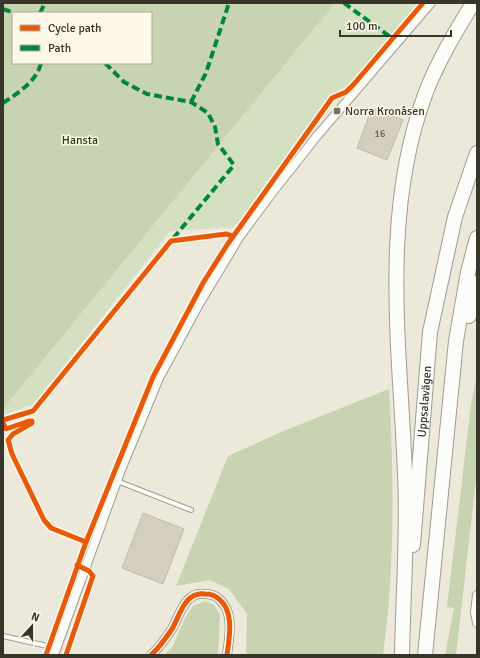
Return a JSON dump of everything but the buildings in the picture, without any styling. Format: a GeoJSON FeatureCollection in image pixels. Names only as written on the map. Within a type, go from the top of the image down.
{"type":"FeatureCollection","features":[{"type":"Feature","properties":{"kind":"highway"},"geometry":{"type":"LineString","coordinates":[[403,655],[405,475],[395,298],[399,222],[405,173],[412,137],[426,91],[454,34],[473,3]]}},
{"type":"Feature","properties":{"kind":"highway","name":"Uppsalavägen"},"geometry":{"type":"LineString","coordinates":[[403,655],[430,332],[455,217],[477,153]]}},
{"type":"Feature","properties":{"kind":"highway","name":"Uppsalavägen"},"geometry":{"type":"LineString","coordinates":[[425,655],[456,341],[468,272],[477,238]]}},
{"type":"Feature","properties":{"kind":"highway"},"geometry":{"type":"LineString","coordinates":[[448,412],[454,392],[477,283]]}},
{"type":"Feature","properties":{"kind":"street"},"geometry":{"type":"LineString","coordinates":[[55,652],[121,470],[159,378],[198,306],[240,236],[317,136],[431,3]]}},
{"type":"Feature","properties":{"kind":"street"},"geometry":{"type":"LineString","coordinates":[[151,655],[161,646],[173,628],[183,606],[190,598],[203,593],[211,594],[220,599],[225,607],[230,620],[227,655]]}},
{"type":"Feature","properties":{"kind":"street"},"geometry":{"type":"LineString","coordinates":[[477,595],[475,612],[477,623]]}},
{"type":"Feature","properties":{"kind":"lane"},"geometry":{"type":"LineString","coordinates":[[117,481],[191,510]]}},
{"type":"Feature","properties":{"kind":"lane"},"geometry":{"type":"LineString","coordinates":[[3,636],[55,652]]}},
{"type":"Feature","properties":{"kind":"path"},"geometry":{"type":"LineString","coordinates":[[312,125],[324,108]]}},
{"type":"Feature","properties":{"kind":"green space","name":"Hansta"},"geometry":{"type":"Polygon","coordinates":[[[3,3],[335,3],[3,409],[3,3]]]}},
{"type":"Feature","properties":{"kind":"green space"},"geometry":{"type":"Polygon","coordinates":[[[335,3],[419,3],[349,86],[330,97],[236,227],[170,231],[34,404],[3,415],[3,409],[335,3]]]}},
{"type":"Feature","properties":{"kind":"green space"},"geometry":{"type":"Polygon","coordinates":[[[477,375],[477,471],[456,655],[445,655],[454,608],[447,607],[471,405],[477,375]]]}},
{"type":"Feature","properties":{"kind":"green space"},"geometry":{"type":"Polygon","coordinates":[[[389,389],[392,456],[392,522],[390,589],[383,655],[246,655],[247,614],[229,589],[210,580],[176,586],[228,456],[286,430],[389,389]]]}},
{"type":"Feature","properties":{"kind":"green space"},"geometry":{"type":"Polygon","coordinates":[[[205,601],[214,605],[220,615],[218,655],[165,655],[173,646],[185,618],[193,606],[205,601]]]}},
{"type":"Feature","properties":{"kind":"marked path"},"geometry":{"type":"LineString","coordinates":[[40,12],[45,3]]}},
{"type":"Feature","properties":{"kind":"marked path"},"geometry":{"type":"LineString","coordinates":[[191,102],[206,73],[229,3]]}},
{"type":"Feature","properties":{"kind":"marked path"},"geometry":{"type":"LineString","coordinates":[[344,3],[393,39]]}},
{"type":"Feature","properties":{"kind":"marked path"},"geometry":{"type":"LineString","coordinates":[[3,9],[12,12]]}},
{"type":"Feature","properties":{"kind":"marked path"},"geometry":{"type":"LineString","coordinates":[[3,103],[21,91],[31,81],[41,64]]}},
{"type":"Feature","properties":{"kind":"marked path"},"geometry":{"type":"LineString","coordinates":[[106,64],[124,82],[147,94],[191,102],[208,113],[215,127],[218,144],[234,165],[171,241]]}},
{"type":"Feature","properties":{"kind":"cycle path"},"geometry":{"type":"LineString","coordinates":[[46,655],[86,542],[153,377],[203,283],[227,245],[332,98],[346,92],[354,84],[423,3]]}},
{"type":"Feature","properties":{"kind":"cycle path"},"geometry":{"type":"LineString","coordinates":[[3,420],[33,411],[171,241],[226,234],[233,236]]}},
{"type":"Feature","properties":{"kind":"cycle path"},"geometry":{"type":"LineString","coordinates":[[3,423],[6,429],[32,421],[32,423],[13,434],[8,440],[12,454],[44,520],[51,528],[86,542]]}},
{"type":"Feature","properties":{"kind":"cycle path"},"geometry":{"type":"LineString","coordinates":[[66,655],[93,576],[89,571],[77,565]]}},
{"type":"Feature","properties":{"kind":"cycle path"},"geometry":{"type":"LineString","coordinates":[[151,655],[160,646],[170,632],[184,605],[193,596],[198,594],[213,595],[224,604],[230,626],[227,655]]}},
{"type":"Feature","properties":{"kind":"place","name":"Norra Kronåsen"},"geometry":{"type":"Point","coordinates":[337,111]}}]}
